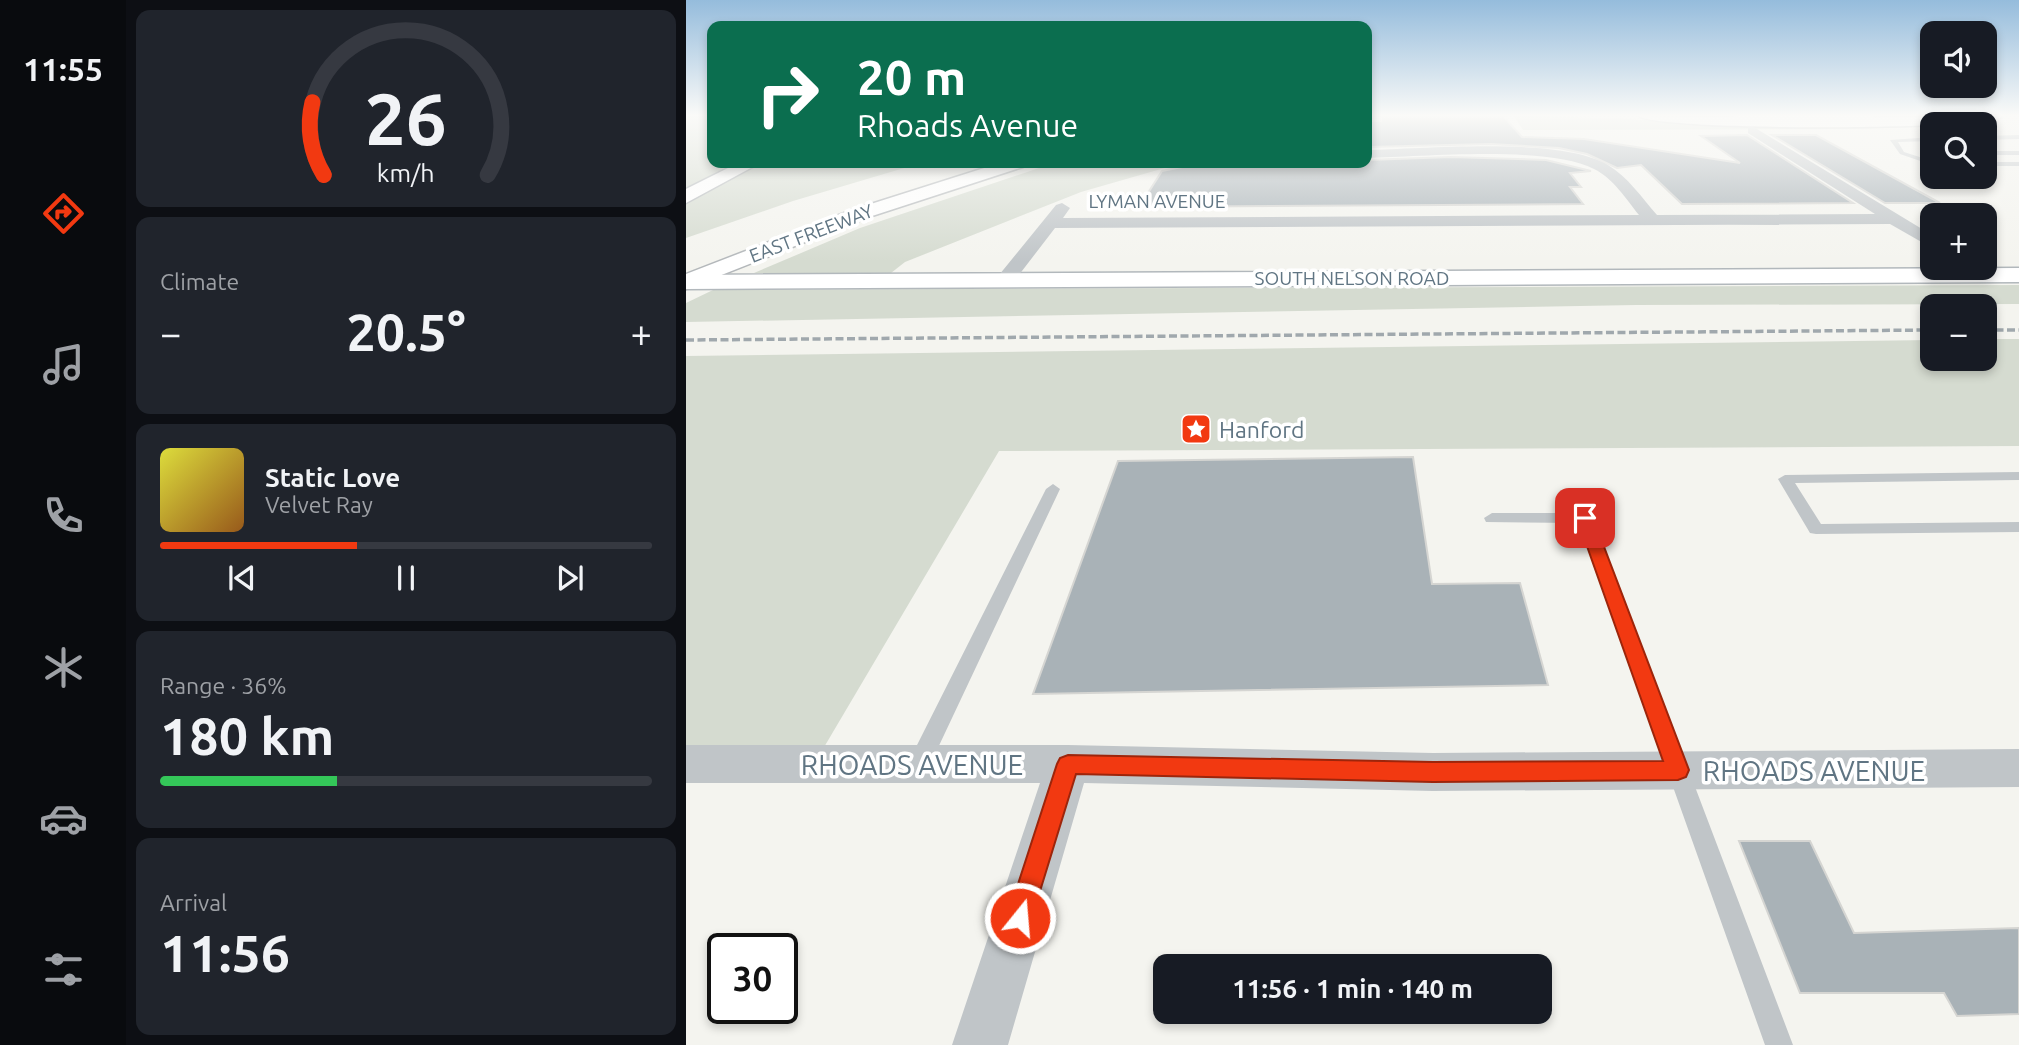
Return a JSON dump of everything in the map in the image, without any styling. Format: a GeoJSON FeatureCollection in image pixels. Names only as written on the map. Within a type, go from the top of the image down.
{"type":"FeatureCollection","features":[{"type":"Feature","properties":{"kind":"main road"},"geometry":{"type":"LineString","coordinates":[[686,197],[741,168]]}},
{"type":"Feature","properties":{"kind":"main road","name":"EAST FREEWAY"},"geometry":{"type":"LineString","coordinates":[[686,282],[795,237],[1002,168]]}},
{"type":"Feature","properties":{"kind":"main road","name":"SOUTH NELSON ROAD"},"geometry":{"type":"LineString","coordinates":[[686,282],[1920,272]]}},
{"type":"Feature","properties":{"kind":"main road","name":"SOUTH NELSON ROAD"},"geometry":{"type":"LineString","coordinates":[[1997,273],[2019,275]]}},
{"type":"Feature","properties":{"kind":"street"},"geometry":{"type":"LineString","coordinates":[[1598,165],[1609,172],[1652,220]]}},
{"type":"Feature","properties":{"kind":"street"},"geometry":{"type":"LineString","coordinates":[[1807,165],[1920,235]]}},
{"type":"Feature","properties":{"kind":"street"},"geometry":{"type":"LineString","coordinates":[[1005,280],[1068,202]]}},
{"type":"Feature","properties":{"kind":"street","name":"LYMAN AVENUE"},"geometry":{"type":"LineString","coordinates":[[1051,223],[1894,219]]}},
{"type":"Feature","properties":{"kind":"street","name":"RHOADS AVENUE"},"geometry":{"type":"LineString","coordinates":[[686,764],[1068,764],[1433,772],[2019,768]]}},
{"type":"Feature","properties":{"kind":"street"},"geometry":{"type":"LineString","coordinates":[[980,1045],[1068,764]]}},
{"type":"Feature","properties":{"kind":"lane"},"geometry":{"type":"LineString","coordinates":[[2019,476],[1785,479],[1816,529],[2019,527]]}},
{"type":"Feature","properties":{"kind":"lane"},"geometry":{"type":"LineString","coordinates":[[919,764],[1053,489]]}},
{"type":"Feature","properties":{"kind":"lane"},"geometry":{"type":"LineString","coordinates":[[1492,518],[1585,518],[1779,1045]]}},
{"type":"Feature","properties":{"kind":"shaded area"},"geometry":{"type":"Polygon","coordinates":[[[686,165],[725,168],[686,189],[686,165]]]}},
{"type":"Feature","properties":{"kind":"shaded area"},"geometry":{"type":"Polygon","coordinates":[[[749,168],[904,168],[793,201],[686,238],[686,203],[749,168]]]}},
{"type":"Feature","properties":{"kind":"shaded area"},"geometry":{"type":"Polygon","coordinates":[[[1039,168],[1165,168],[1081,192],[905,262],[891,273],[754,273],[860,228],[1039,168]]]}},
{"type":"Feature","properties":{"kind":"shaded area"},"geometry":{"type":"Polygon","coordinates":[[[2019,285],[2019,304],[1997,304],[1997,294],[1920,294],[1920,304],[1636,305],[686,322],[686,303],[713,290],[2019,285]]]}},
{"type":"Feature","properties":{"kind":"shaded area"},"geometry":{"type":"Polygon","coordinates":[[[1997,339],[2019,339],[2019,446],[999,451],[820,754],[686,756],[686,356],[1920,340],[1920,371],[1997,371],[1997,339]]]}},
{"type":"Feature","properties":{"kind":"building"},"geometry":{"type":"Polygon","coordinates":[[[1372,165],[1566,165],[1591,171],[1570,173],[1581,187],[1570,187],[1583,204],[1139,207],[1162,171],[1177,168],[1372,168],[1372,165]]]}},
{"type":"Feature","properties":{"kind":"building"},"geometry":{"type":"Polygon","coordinates":[[[1610,165],[1793,165],[1853,203],[1682,204],[1641,165],[1617,168],[1610,165]]]}},
{"type":"Feature","properties":{"kind":"building"},"geometry":{"type":"Polygon","coordinates":[[[1821,165],[1870,165],[1940,203],[1885,203],[1821,165]]]}},
{"type":"Feature","properties":{"kind":"building"},"geometry":{"type":"Polygon","coordinates":[[[1413,457],[1432,584],[1520,583],[1548,685],[1033,694],[1118,461],[1413,457]]]}},
{"type":"Feature","properties":{"kind":"building"},"geometry":{"type":"Polygon","coordinates":[[[1739,841],[1810,841],[1854,933],[2019,928],[2019,1014],[1957,1016],[1944,993],[1800,993],[1739,841]]]}},
{"type":"Feature","properties":{"kind":"railway"},"geometry":{"type":"LineString","coordinates":[[686,340],[1920,330]]}},
{"type":"Feature","properties":{"kind":"railway"},"geometry":{"type":"LineString","coordinates":[[1997,330],[2019,330]]}},
{"type":"Feature","properties":{"kind":"place","name":"Hanford"},"geometry":{"type":"Point","coordinates":[1196,429]}},
{"type":"Feature","properties":{"kind":"route"},"geometry":{"type":"LineString","coordinates":[[1020,918],[1068,764],[1433,772],[1678,770],[1585,518]]}}]}
